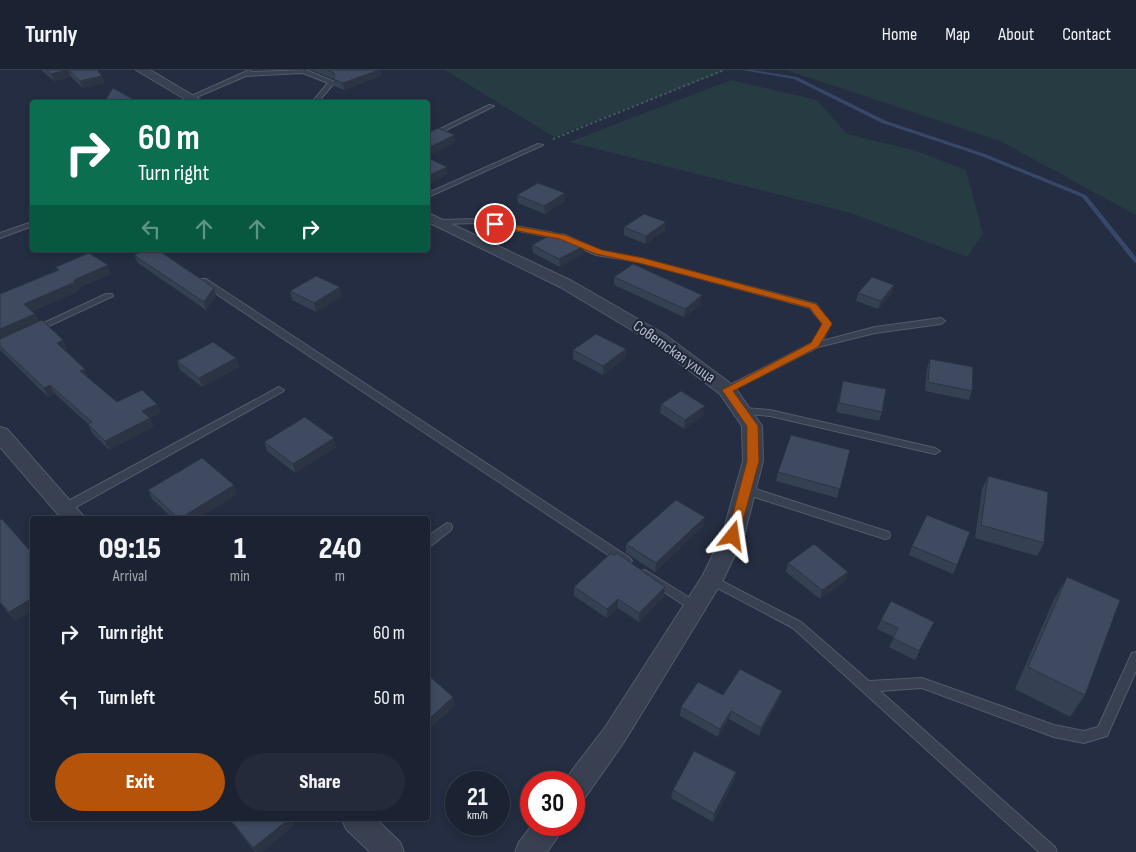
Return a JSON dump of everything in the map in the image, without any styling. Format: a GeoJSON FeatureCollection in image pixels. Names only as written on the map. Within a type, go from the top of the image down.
{"type":"FeatureCollection","features":[{"type":"Feature","properties":{"kind":"street"},"geometry":{"type":"LineString","coordinates":[[142,70],[194,100]]}},
{"type":"Feature","properties":{"kind":"street","name":"Советская улица"},"geometry":{"type":"LineString","coordinates":[[433,219],[566,284],[658,338],[727,390],[744,411],[752,426],[753,461],[746,490],[733,536],[712,580],[615,734],[585,775]]}},
{"type":"Feature","properties":{"kind":"street"},"geometry":{"type":"LineString","coordinates":[[0,434],[70,513]]}},
{"type":"Feature","properties":{"kind":"street"},"geometry":{"type":"LineString","coordinates":[[358,821],[390,852]]}},
{"type":"Feature","properties":{"kind":"street"},"geometry":{"type":"LineString","coordinates":[[529,852],[541,836]]}},
{"type":"Feature","properties":{"kind":"lane"},"geometry":{"type":"LineString","coordinates":[[194,100],[252,70]]}},
{"type":"Feature","properties":{"kind":"lane"},"geometry":{"type":"LineString","coordinates":[[244,74],[304,71],[332,82],[317,100]]}},
{"type":"Feature","properties":{"kind":"lane"},"geometry":{"type":"LineString","coordinates":[[430,136],[491,106]]}},
{"type":"Feature","properties":{"kind":"lane"},"geometry":{"type":"LineString","coordinates":[[430,193],[540,145]]}},
{"type":"Feature","properties":{"kind":"lane"},"geometry":{"type":"LineString","coordinates":[[433,219],[479,221],[562,237],[599,253],[640,260],[813,306],[827,324],[815,345]]}},
{"type":"Feature","properties":{"kind":"lane"},"geometry":{"type":"LineString","coordinates":[[0,236],[30,225]]}},
{"type":"Feature","properties":{"kind":"lane"},"geometry":{"type":"LineString","coordinates":[[197,277],[694,606]]}},
{"type":"Feature","properties":{"kind":"lane"},"geometry":{"type":"LineString","coordinates":[[27,332],[109,296]]}},
{"type":"Feature","properties":{"kind":"lane"},"geometry":{"type":"LineString","coordinates":[[727,390],[815,345],[875,330],[941,321]]}},
{"type":"Feature","properties":{"kind":"lane"},"geometry":{"type":"LineString","coordinates":[[70,513],[279,390]]}},
{"type":"Feature","properties":{"kind":"lane"},"geometry":{"type":"LineString","coordinates":[[744,411],[770,414],[935,451]]}},
{"type":"Feature","properties":{"kind":"lane"},"geometry":{"type":"LineString","coordinates":[[746,490],[885,535]]}},
{"type":"Feature","properties":{"kind":"lane"},"geometry":{"type":"LineString","coordinates":[[430,540],[447,527]]}},
{"type":"Feature","properties":{"kind":"lane"},"geometry":{"type":"LineString","coordinates":[[712,580],[797,625],[1050,852]]}},
{"type":"Feature","properties":{"kind":"lane"},"geometry":{"type":"LineString","coordinates":[[866,687],[922,683],[1054,731],[1084,737],[1102,732],[1136,657]]}},
{"type":"Feature","properties":{"kind":"path"},"geometry":{"type":"LineString","coordinates":[[540,145],[565,133],[724,70]]}},
{"type":"Feature","properties":{"kind":"green space"},"geometry":{"type":"Polygon","coordinates":[[[445,70],[726,70],[554,137],[445,70]]]}},
{"type":"Feature","properties":{"kind":"green space"},"geometry":{"type":"Polygon","coordinates":[[[786,70],[1136,70],[1136,215],[1000,141],[786,70]]]}},
{"type":"Feature","properties":{"kind":"green space"},"geometry":{"type":"Polygon","coordinates":[[[731,80],[817,100],[847,134],[917,151],[966,170],[983,234],[967,257],[851,213],[569,142],[731,80]]]}},
{"type":"Feature","properties":{"kind":"building"},"geometry":{"type":"Polygon","coordinates":[[[47,70],[66,70],[51,74],[47,70]]]}},
{"type":"Feature","properties":{"kind":"building"},"geometry":{"type":"Polygon","coordinates":[[[69,70],[97,70],[102,76],[80,81],[69,70]]]}},
{"type":"Feature","properties":{"kind":"building"},"geometry":{"type":"Polygon","coordinates":[[[327,70],[379,70],[343,83],[333,79],[334,73],[327,70]]]}},
{"type":"Feature","properties":{"kind":"building"},"geometry":{"type":"Polygon","coordinates":[[[113,88],[134,100],[105,100],[113,88]]]}},
{"type":"Feature","properties":{"kind":"building"},"geometry":{"type":"Polygon","coordinates":[[[438,128],[455,135],[430,147],[430,132],[438,128]]]}},
{"type":"Feature","properties":{"kind":"building"},"geometry":{"type":"Polygon","coordinates":[[[430,159],[447,167],[430,175],[430,159]]]}},
{"type":"Feature","properties":{"kind":"building"},"geometry":{"type":"Polygon","coordinates":[[[538,183],[565,193],[544,206],[517,195],[538,183]]]}},
{"type":"Feature","properties":{"kind":"building"},"geometry":{"type":"Polygon","coordinates":[[[644,214],[666,222],[646,236],[624,227],[644,214]]]}},
{"type":"Feature","properties":{"kind":"building"},"geometry":{"type":"Polygon","coordinates":[[[556,232],[584,246],[559,259],[532,245],[556,232]]]}},
{"type":"Feature","properties":{"kind":"building"},"geometry":{"type":"Polygon","coordinates":[[[141,252],[161,252],[214,288],[204,302],[134,255],[141,252]]]}},
{"type":"Feature","properties":{"kind":"building"},"geometry":{"type":"Polygon","coordinates":[[[89,253],[108,265],[74,280],[75,282],[24,304],[35,314],[0,329],[0,294],[59,270],[56,267],[89,253]]]}},
{"type":"Feature","properties":{"kind":"building"},"geometry":{"type":"Polygon","coordinates":[[[633,264],[702,295],[685,309],[614,277],[633,264]]]}},
{"type":"Feature","properties":{"kind":"building"},"geometry":{"type":"Polygon","coordinates":[[[316,276],[340,287],[314,303],[290,291],[316,276]]]}},
{"type":"Feature","properties":{"kind":"building"},"geometry":{"type":"Polygon","coordinates":[[[872,277],[894,285],[881,301],[858,293],[872,277]]]}},
{"type":"Feature","properties":{"kind":"building"},"geometry":{"type":"Polygon","coordinates":[[[42,320],[63,340],[57,343],[85,369],[80,371],[117,402],[142,390],[157,404],[142,411],[150,418],[105,441],[88,424],[92,422],[50,385],[44,388],[0,346],[0,339],[42,320]]]}},
{"type":"Feature","properties":{"kind":"building"},"geometry":{"type":"Polygon","coordinates":[[[596,334],[626,349],[603,366],[573,350],[596,334]]]}},
{"type":"Feature","properties":{"kind":"building"},"geometry":{"type":"Polygon","coordinates":[[[213,342],[236,358],[199,378],[177,361],[213,342]]]}},
{"type":"Feature","properties":{"kind":"building"},"geometry":{"type":"Polygon","coordinates":[[[930,359],[973,367],[972,391],[928,382],[930,359]]]}},
{"type":"Feature","properties":{"kind":"building"},"geometry":{"type":"Polygon","coordinates":[[[843,381],[886,389],[882,412],[839,403],[843,381]]]}},
{"type":"Feature","properties":{"kind":"building"},"geometry":{"type":"Polygon","coordinates":[[[681,391],[705,406],[685,420],[661,404],[681,391]]]}},
{"type":"Feature","properties":{"kind":"building"},"geometry":{"type":"Polygon","coordinates":[[[305,417],[334,438],[293,464],[264,442],[305,417]]]}},
{"type":"Feature","properties":{"kind":"building"},"geometry":{"type":"Polygon","coordinates":[[[791,435],[850,450],[840,489],[778,472],[791,435]]]}},
{"type":"Feature","properties":{"kind":"building"},"geometry":{"type":"Polygon","coordinates":[[[202,458],[234,485],[184,516],[176,516],[148,490],[202,458]]]}},
{"type":"Feature","properties":{"kind":"building"},"geometry":{"type":"Polygon","coordinates":[[[988,476],[1048,492],[1044,543],[981,525],[988,476]]]}},
{"type":"Feature","properties":{"kind":"building"},"geometry":{"type":"Polygon","coordinates":[[[676,500],[705,517],[656,563],[626,544],[676,500]]]}},
{"type":"Feature","properties":{"kind":"building"},"geometry":{"type":"Polygon","coordinates":[[[927,515],[970,532],[957,565],[912,546],[927,515]]]}},
{"type":"Feature","properties":{"kind":"building"},"geometry":{"type":"Polygon","coordinates":[[[2,519],[30,551],[30,599],[9,612],[0,602],[0,520],[2,519]]]}},
{"type":"Feature","properties":{"kind":"building"},"geometry":{"type":"Polygon","coordinates":[[[814,544],[848,572],[822,590],[788,563],[814,544]]]}},
{"type":"Feature","properties":{"kind":"building"},"geometry":{"type":"Polygon","coordinates":[[[611,553],[614,555],[617,553],[665,587],[639,613],[618,599],[607,609],[574,587],[611,553]]]}},
{"type":"Feature","properties":{"kind":"building"},"geometry":{"type":"Polygon","coordinates":[[[1067,577],[1120,600],[1085,695],[1028,667],[1067,577]]]}},
{"type":"Feature","properties":{"kind":"building"},"geometry":{"type":"Polygon","coordinates":[[[891,601],[934,622],[919,651],[893,638],[898,628],[881,620],[891,601]]]}},
{"type":"Feature","properties":{"kind":"building"},"geometry":{"type":"Polygon","coordinates":[[[740,669],[782,691],[761,728],[731,711],[720,729],[681,707],[698,682],[723,695],[740,669]]]}},
{"type":"Feature","properties":{"kind":"building"},"geometry":{"type":"Polygon","coordinates":[[[430,677],[453,697],[430,718],[430,677]]]}},
{"type":"Feature","properties":{"kind":"building"},"geometry":{"type":"Polygon","coordinates":[[[694,751],[736,772],[714,814],[673,790],[694,751]]]}},
{"type":"Feature","properties":{"kind":"building"},"geometry":{"type":"Polygon","coordinates":[[[232,821],[287,821],[253,848],[232,821]]]}},
{"type":"Feature","properties":{"kind":"waterway"},"geometry":{"type":"LineString","coordinates":[[744,70],[795,78],[884,122],[983,155],[1084,196],[1136,261]]}},
{"type":"Feature","properties":{"kind":"route"},"geometry":{"type":"LineString","coordinates":[[495,224],[562,237],[599,253],[640,260],[813,306],[827,324],[815,345],[727,390],[744,411],[752,426],[753,461],[733,536]]}}]}
